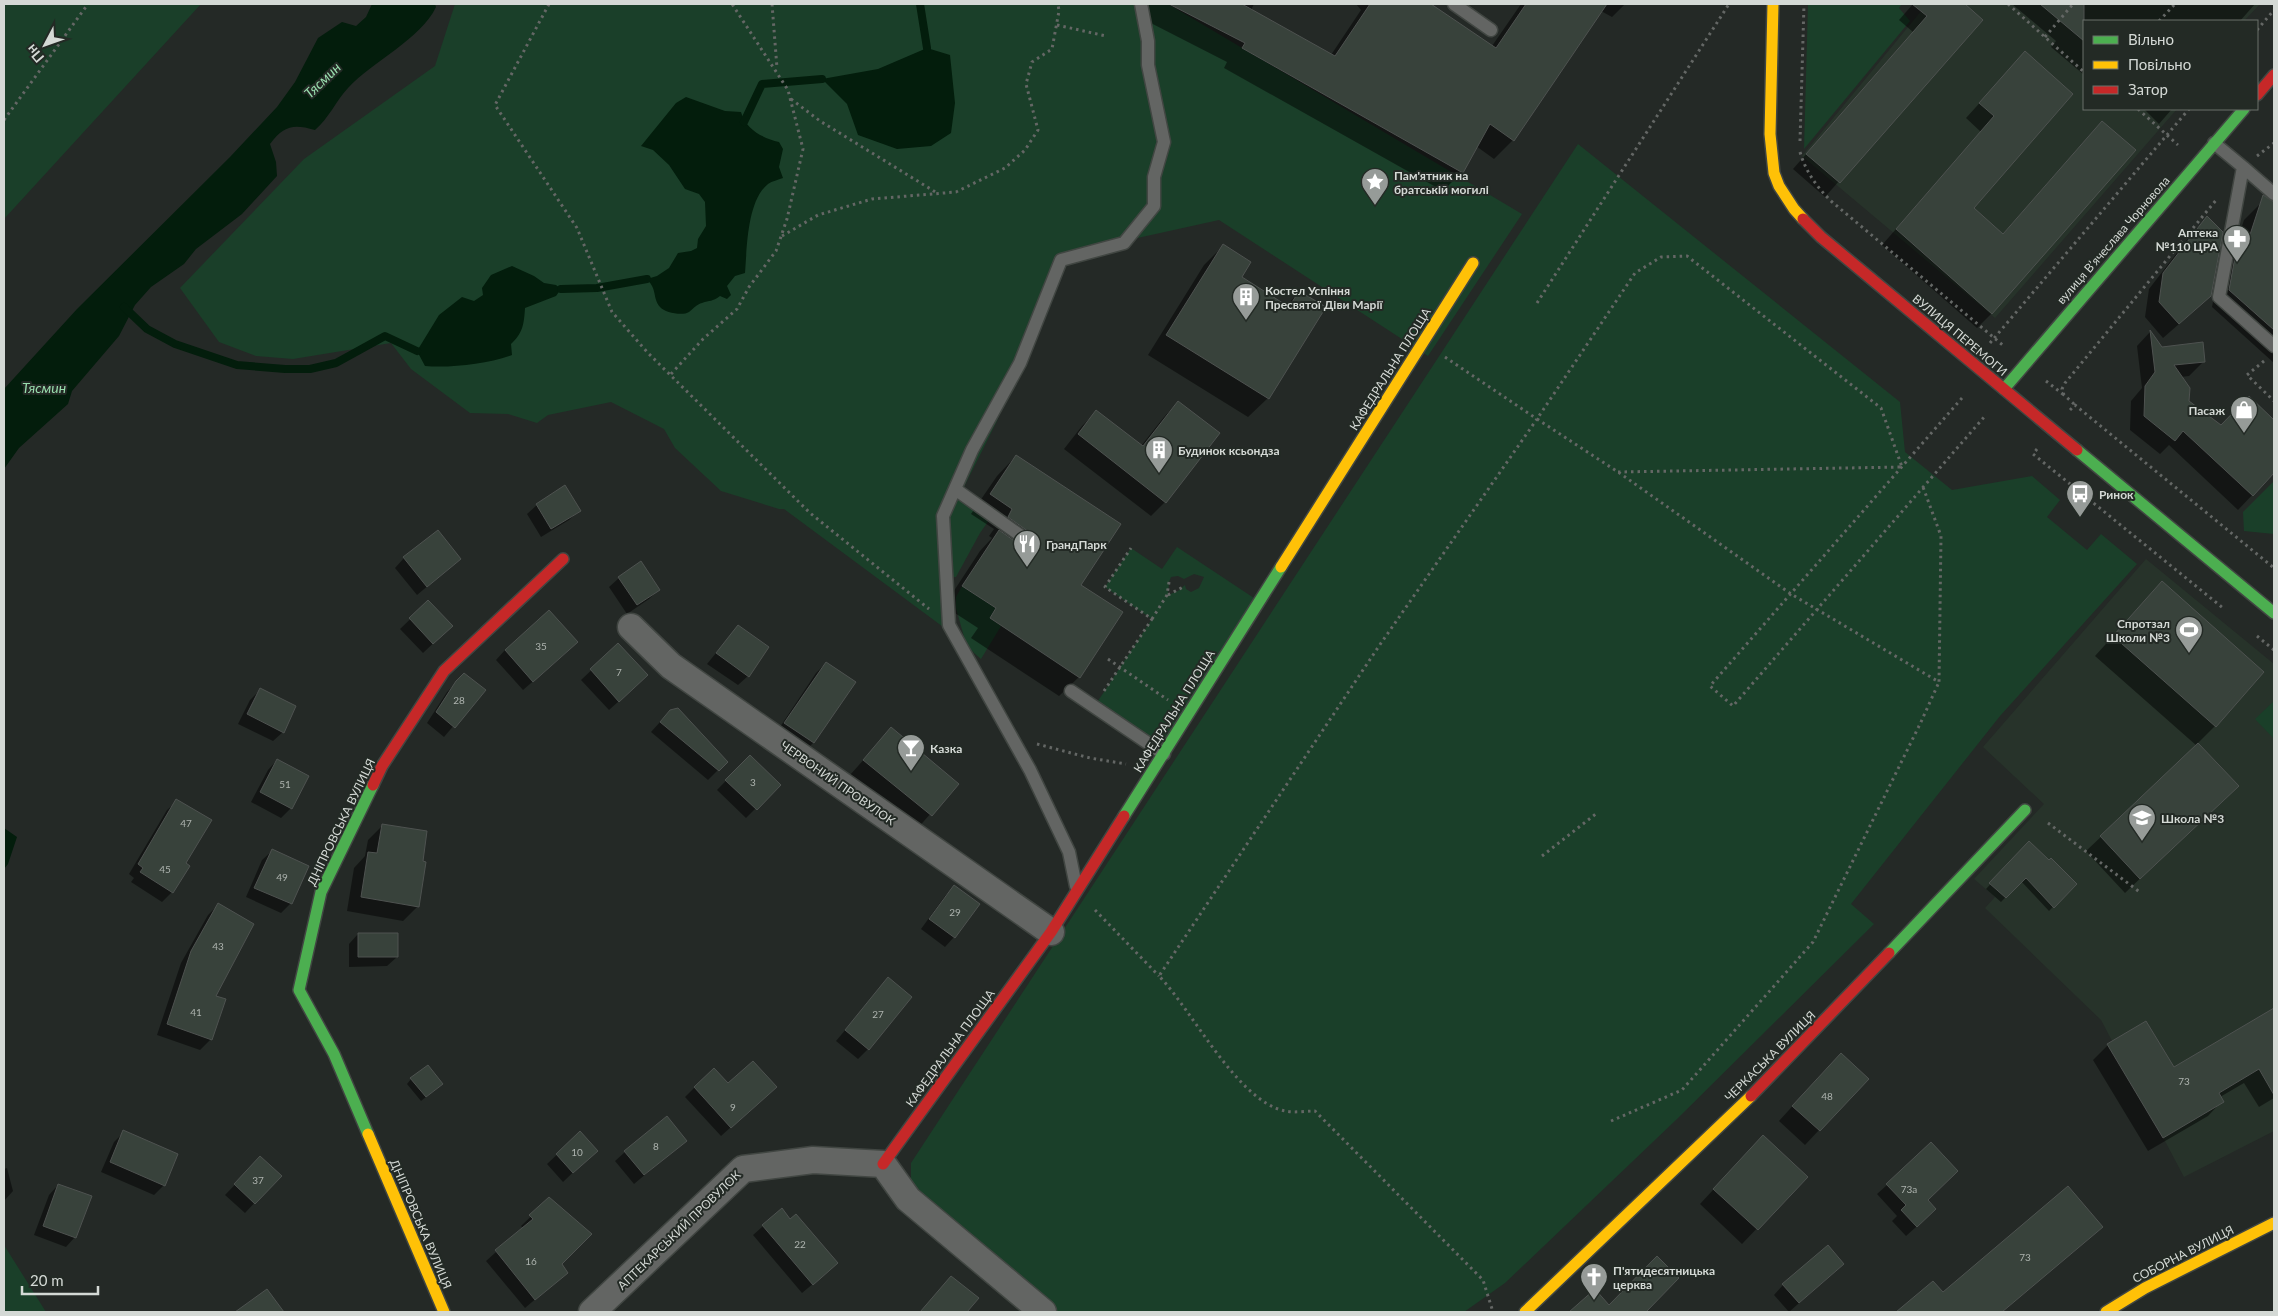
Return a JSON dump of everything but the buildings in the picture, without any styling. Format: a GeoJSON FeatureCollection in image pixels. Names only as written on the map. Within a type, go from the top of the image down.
{"type":"FeatureCollection","features":[{"type":"Feature","properties":{"kind":"street","name":"ВУЛИЦЯ ПЕРЕМОГИ"},"geometry":{"type":"LineString","coordinates":[[1773,8],[1770,134],[1774,173],[1794,209],[1821,237],[2274,613]]}},
{"type":"Feature","properties":{"kind":"street"},"geometry":{"type":"LineString","coordinates":[[2258,94],[2274,75]]}},
{"type":"Feature","properties":{"kind":"street","name":"вулиця Вʼячеслава Чорновола"},"geometry":{"type":"LineString","coordinates":[[2004,389],[2243,110]]}},
{"type":"Feature","properties":{"kind":"street","name":"КАФЕДРАЛЬНА ПЛОЩА"},"geometry":{"type":"LineString","coordinates":[[883,1164],[1051,932],[1472,263]]}},
{"type":"Feature","properties":{"kind":"street","name":"ДНІПРОВСЬКА ВУЛИЦЯ"},"geometry":{"type":"LineString","coordinates":[[444,1312],[334,1054],[299,990],[321,892],[382,766],[444,671],[563,559]]}},
{"type":"Feature","properties":{"kind":"street","name":"ЧЕРВОНИЙ ПРОВУЛОК"},"geometry":{"type":"LineString","coordinates":[[631,627],[671,666],[1051,932]]}},
{"type":"Feature","properties":{"kind":"street","name":"ЧЕРКАСЬКА ВУЛИЦЯ"},"geometry":{"type":"LineString","coordinates":[[1525,1312],[1771,1077],[2025,810]]}},
{"type":"Feature","properties":{"kind":"street","name":"АПТЕКАРСЬКИЙ ПРОВУЛОК"},"geometry":{"type":"LineString","coordinates":[[592,1312],[743,1169],[813,1160],[883,1164]]}},
{"type":"Feature","properties":{"kind":"street"},"geometry":{"type":"LineString","coordinates":[[883,1164],[908,1199],[1043,1312]]}},
{"type":"Feature","properties":{"kind":"street","name":"СОБОРНА ВУЛИЦЯ"},"geometry":{"type":"LineString","coordinates":[[2106,1312],[2145,1288],[2274,1223]]}},
{"type":"Feature","properties":{"kind":"lane"},"geometry":{"type":"LineString","coordinates":[[1077,891],[1069,852],[1030,770],[949,625],[943,516],[972,450],[1020,363],[1061,260],[1124,243],[1154,206],[1154,177],[1164,142],[1148,65],[1148,41],[1141,4]]}},
{"type":"Feature","properties":{"kind":"lane"},"geometry":{"type":"LineString","coordinates":[[1454,4],[1491,30]]}},
{"type":"Feature","properties":{"kind":"lane"},"geometry":{"type":"LineString","coordinates":[[1763,4],[1773,8]]}},
{"type":"Feature","properties":{"kind":"lane"},"geometry":{"type":"LineString","coordinates":[[2214,143],[2274,194]]}},
{"type":"Feature","properties":{"kind":"lane"},"geometry":{"type":"LineString","coordinates":[[2243,167],[2219,297],[2274,346]]}},
{"type":"Feature","properties":{"kind":"lane"},"geometry":{"type":"LineString","coordinates":[[955,489],[1031,543]]}},
{"type":"Feature","properties":{"kind":"lane"},"geometry":{"type":"LineString","coordinates":[[1071,691],[1094,706],[1161,758]]}},
{"type":"Feature","properties":{"kind":"path"},"geometry":{"type":"LineString","coordinates":[[4,120],[88,4]]}},
{"type":"Feature","properties":{"kind":"path"},"geometry":{"type":"LineString","coordinates":[[549,4],[495,105],[577,228],[612,312],[670,374],[810,513],[949,625]]}},
{"type":"Feature","properties":{"kind":"path"},"geometry":{"type":"LineString","coordinates":[[670,374],[703,339],[737,309],[749,286],[776,251],[798,180],[803,149],[788,90],[732,4]]}},
{"type":"Feature","properties":{"kind":"path"},"geometry":{"type":"LineString","coordinates":[[772,4],[777,71]]}},
{"type":"Feature","properties":{"kind":"path"},"geometry":{"type":"LineString","coordinates":[[781,237],[818,215],[844,206],[872,199],[956,192],[1005,168],[1025,150],[1038,130],[1026,84],[1032,62],[1052,49],[1058,4]]}},
{"type":"Feature","properties":{"kind":"path"},"geometry":{"type":"LineString","coordinates":[[1536,303],[1729,4]]}},
{"type":"Feature","properties":{"kind":"path"},"geometry":{"type":"LineString","coordinates":[[1804,4],[1799,149],[1804,165],[1816,186],[2075,404]]}},
{"type":"Feature","properties":{"kind":"path"},"geometry":{"type":"LineString","coordinates":[[2008,4],[2083,71]]}},
{"type":"Feature","properties":{"kind":"path"},"geometry":{"type":"LineString","coordinates":[[2045,37],[2073,4]]}},
{"type":"Feature","properties":{"kind":"path"},"geometry":{"type":"LineString","coordinates":[[2160,20],[2175,4]]}},
{"type":"Feature","properties":{"kind":"path"},"geometry":{"type":"LineString","coordinates":[[2258,29],[2274,10]]}},
{"type":"Feature","properties":{"kind":"path"},"geometry":{"type":"LineString","coordinates":[[1056,25],[1106,36]]}},
{"type":"Feature","properties":{"kind":"path"},"geometry":{"type":"LineString","coordinates":[[790,98],[828,126],[938,194]]}},
{"type":"Feature","properties":{"kind":"path"},"geometry":{"type":"LineString","coordinates":[[2139,110],[2198,163]]}},
{"type":"Feature","properties":{"kind":"path"},"geometry":{"type":"LineString","coordinates":[[1994,337],[2188,110]]}},
{"type":"Feature","properties":{"kind":"path"},"geometry":{"type":"LineString","coordinates":[[2064,395],[2062,389],[2065,383],[2217,198]]}},
{"type":"Feature","properties":{"kind":"path"},"geometry":{"type":"LineString","coordinates":[[1159,976],[1379,646],[1537,419],[1635,273],[1661,257],[1687,256],[1880,408],[1902,468]]}},
{"type":"Feature","properties":{"kind":"path"},"geometry":{"type":"LineString","coordinates":[[1423,343],[1618,472],[1791,594],[1939,682]]}},
{"type":"Feature","properties":{"kind":"path"},"geometry":{"type":"LineString","coordinates":[[2267,358],[2247,375],[2274,401]]}},
{"type":"Feature","properties":{"kind":"path"},"geometry":{"type":"LineString","coordinates":[[1962,398],[1710,686],[1733,706],[1985,416]]}},
{"type":"Feature","properties":{"kind":"path"},"geometry":{"type":"LineString","coordinates":[[1618,472],[1902,468]]}},
{"type":"Feature","properties":{"kind":"path"},"geometry":{"type":"LineString","coordinates":[[1610,1121],[1682,1090],[1813,942],[1939,682],[1941,536],[1923,487]]}},
{"type":"Feature","properties":{"kind":"path"},"geometry":{"type":"LineString","coordinates":[[1131,548],[1105,587],[1152,619]]}},
{"type":"Feature","properties":{"kind":"path"},"geometry":{"type":"LineString","coordinates":[[1094,706],[1167,595],[1168,582]]}},
{"type":"Feature","properties":{"kind":"path"},"geometry":{"type":"LineString","coordinates":[[1167,595],[1183,587]]}},
{"type":"Feature","properties":{"kind":"path"},"geometry":{"type":"LineString","coordinates":[[1108,659],[1189,714]]}},
{"type":"Feature","properties":{"kind":"path"},"geometry":{"type":"LineString","coordinates":[[1002,718],[1038,744],[1063,752],[1128,765],[1161,758]]}},
{"type":"Feature","properties":{"kind":"path"},"geometry":{"type":"LineString","coordinates":[[2025,810],[2056,828],[2141,893]]}},
{"type":"Feature","properties":{"kind":"path"},"geometry":{"type":"LineString","coordinates":[[1542,856],[1597,813]]}},
{"type":"Feature","properties":{"kind":"path"},"geometry":{"type":"LineString","coordinates":[[1077,891],[1175,992],[1210,1044],[1238,1079],[1258,1099],[1284,1111],[1315,1111],[1482,1280],[1493,1312]]}},
{"type":"Feature","properties":{"kind":"shaded area"},"geometry":{"type":"Polygon","coordinates":[[[4,4],[201,4],[4,219],[4,4]]]}},
{"type":"Feature","properties":{"kind":"shaded area"},"geometry":{"type":"Polygon","coordinates":[[[455,4],[1168,4],[1522,214],[1428,356],[1219,220],[1056,256],[997,421],[961,493],[992,516],[980,533],[956,577],[952,577],[954,635],[784,509],[721,491],[675,448],[664,429],[611,402],[548,415],[537,423],[508,414],[470,413],[411,369],[391,343],[293,359],[256,356],[219,342],[180,288],[304,159],[435,66],[455,4]]]}},
{"type":"Feature","properties":{"kind":"shaded area"},"geometry":{"type":"Polygon","coordinates":[[[1808,4],[1902,4],[1899,8],[1910,21],[1804,149],[1808,4]]]}},
{"type":"Feature","properties":{"kind":"shaded area"},"geometry":{"type":"Polygon","coordinates":[[[1927,4],[2260,4],[2245,20],[2083,20],[2083,110],[2176,110],[1995,318],[1802,156],[1927,4]]]}},
{"type":"Feature","properties":{"kind":"shaded area"},"geometry":{"type":"Polygon","coordinates":[[[1578,144],[1900,402],[1905,452],[1952,490],[2032,476],[2060,500],[2047,517],[2087,550],[2101,534],[2137,564],[2000,716],[1851,904],[1874,924],[1677,1119],[1505,1283],[1464,1312],[1057,1312],[923,1200],[911,1183],[911,1163],[1578,144]]]}},
{"type":"Feature","properties":{"kind":"shaded area"},"geometry":{"type":"Polygon","coordinates":[[[2274,481],[2274,534],[2244,531],[2243,512],[2274,481]]]}},
{"type":"Feature","properties":{"kind":"shaded area"},"geometry":{"type":"Polygon","coordinates":[[[1177,547],[1260,602],[1164,754],[1094,707],[1152,619],[1105,587],[1131,548],[1162,569],[1177,547]],[[1194,574],[1184,579],[1178,576],[1171,577],[1168,595],[1178,591],[1185,585],[1186,589],[1191,592],[1199,588],[1204,577],[1194,574]]]}},
{"type":"Feature","properties":{"kind":"shaded area","name":"Школа №3"},"geometry":{"type":"Polygon","coordinates":[[[2146,559],[2274,664],[2274,1131],[2184,1177],[2101,1020],[1985,908],[1995,897],[1974,879],[2044,804],[1983,747],[2146,559]]]}},
{"type":"Feature","properties":{"kind":"shaded area"},"geometry":{"type":"Polygon","coordinates":[[[962,586],[996,608],[990,618],[1001,626],[981,659],[966,644],[956,608],[956,597],[962,586]]]}},
{"type":"Feature","properties":{"kind":"shaded area"},"geometry":{"type":"Polygon","coordinates":[[[2274,701],[2274,739],[2255,719],[2274,701]]]}},
{"type":"Feature","properties":{"kind":"shaded area"},"geometry":{"type":"Polygon","coordinates":[[[4,1245],[46,1312],[4,1312],[4,1245]]]}},
{"type":"Feature","properties":{"kind":"water","name":"Тясмин"},"geometry":{"type":"Polygon","coordinates":[[[372,4],[435,4],[436,7],[429,19],[408,40],[358,78],[348,88],[315,130],[301,127],[290,128],[275,138],[270,144],[276,162],[277,176],[242,214],[196,249],[184,264],[151,287],[135,305],[119,336],[72,391],[68,404],[19,448],[4,469],[4,389],[77,309],[230,157],[277,107],[295,82],[318,38],[342,22],[356,26],[366,17],[372,4]]]}},
{"type":"Feature","properties":{"kind":"water"},"geometry":{"type":"Polygon","coordinates":[[[927,48],[950,55],[955,103],[951,133],[931,146],[897,149],[858,135],[847,104],[822,79],[878,69],[927,48]]]}},
{"type":"Feature","properties":{"kind":"water"},"geometry":{"type":"Polygon","coordinates":[[[686,97],[725,111],[741,112],[747,124],[756,132],[779,142],[783,149],[779,167],[783,178],[768,184],[756,202],[749,226],[745,273],[735,276],[727,286],[731,295],[727,299],[720,296],[698,304],[689,312],[679,314],[666,311],[660,307],[653,287],[647,279],[657,276],[669,268],[678,253],[697,248],[698,239],[706,226],[705,202],[699,194],[685,189],[669,165],[653,150],[641,146],[676,103],[686,97]]]}},
{"type":"Feature","properties":{"kind":"water"},"geometry":{"type":"Polygon","coordinates":[[[512,266],[544,283],[556,285],[561,289],[556,296],[525,308],[522,328],[511,344],[512,355],[469,365],[425,366],[417,351],[439,315],[462,297],[474,301],[483,295],[482,288],[491,275],[512,266]]]}},
{"type":"Feature","properties":{"kind":"water"},"geometry":{"type":"Polygon","coordinates":[[[4,828],[17,837],[8,864],[4,869],[4,828]]]}},
{"type":"Feature","properties":{"kind":"waterway"},"geometry":{"type":"LineString","coordinates":[[920,4],[927,48]]}},
{"type":"Feature","properties":{"kind":"waterway"},"geometry":{"type":"LineString","coordinates":[[744,122],[762,84],[822,79]]}},
{"type":"Feature","properties":{"kind":"waterway"},"geometry":{"type":"LineString","coordinates":[[561,289],[597,288],[647,279]]}},
{"type":"Feature","properties":{"kind":"waterway"},"geometry":{"type":"LineString","coordinates":[[124,307],[147,329],[175,344],[237,365],[310,369],[336,363],[385,336],[417,351]]}},
{"type":"Feature","properties":{"kind":"traffic: fast"},"geometry":{"type":"LineString","coordinates":[[2004,389],[2243,110]]}},
{"type":"Feature","properties":{"kind":"traffic: fast"},"geometry":{"type":"LineString","coordinates":[[2077,450],[2274,613]]}},
{"type":"Feature","properties":{"kind":"traffic: fast"},"geometry":{"type":"LineString","coordinates":[[1124,816],[1281,567]]}},
{"type":"Feature","properties":{"kind":"traffic: fast"},"geometry":{"type":"LineString","coordinates":[[368,1134],[334,1054],[299,990],[321,892],[373,785]]}},
{"type":"Feature","properties":{"kind":"traffic: fast"},"geometry":{"type":"LineString","coordinates":[[1889,953],[2025,810]]}},
{"type":"Feature","properties":{"kind":"traffic: slow"},"geometry":{"type":"LineString","coordinates":[[1773,4],[1770,134],[1774,173],[1779,186],[1803,219]]}},
{"type":"Feature","properties":{"kind":"traffic: slow"},"geometry":{"type":"LineString","coordinates":[[1281,567],[1473,263]]}},
{"type":"Feature","properties":{"kind":"traffic: slow"},"geometry":{"type":"LineString","coordinates":[[1525,1312],[1751,1096]]}},
{"type":"Feature","properties":{"kind":"traffic: slow"},"geometry":{"type":"LineString","coordinates":[[368,1134],[444,1312]]}},
{"type":"Feature","properties":{"kind":"traffic: slow"},"geometry":{"type":"LineString","coordinates":[[2106,1312],[2145,1288],[2274,1223]]}},
{"type":"Feature","properties":{"kind":"traffic: jam"},"geometry":{"type":"LineString","coordinates":[[2258,94],[2274,75]]}},
{"type":"Feature","properties":{"kind":"traffic: jam"},"geometry":{"type":"LineString","coordinates":[[1803,219],[1821,237],[2077,450]]}},
{"type":"Feature","properties":{"kind":"traffic: jam"},"geometry":{"type":"LineString","coordinates":[[373,785],[382,766],[444,671],[563,559]]}},
{"type":"Feature","properties":{"kind":"traffic: jam"},"geometry":{"type":"LineString","coordinates":[[883,1164],[1051,932],[1124,816]]}},
{"type":"Feature","properties":{"kind":"traffic: jam"},"geometry":{"type":"LineString","coordinates":[[1751,1096],[1889,953]]}},
{"type":"Feature","properties":{"kind":"place","name":"Пам'ятник на братській могилі"},"geometry":{"type":"Point","coordinates":[1375,206]}},
{"type":"Feature","properties":{"kind":"place","name":"Аптека №110 ЦРА"},"geometry":{"type":"Point","coordinates":[2237,263]}},
{"type":"Feature","properties":{"kind":"place","name":"Костел Успіння Пресвятої Діви Марії"},"geometry":{"type":"Point","coordinates":[1246,321]}},
{"type":"Feature","properties":{"kind":"place","name":"Пасаж"},"geometry":{"type":"Point","coordinates":[2244,434]}},
{"type":"Feature","properties":{"kind":"place","name":"Будинок ксьондза"},"geometry":{"type":"Point","coordinates":[1159,474]}},
{"type":"Feature","properties":{"kind":"place","name":"Ринок"},"geometry":{"type":"Point","coordinates":[2080,518]}},
{"type":"Feature","properties":{"kind":"place","name":"ГрандПарк"},"geometry":{"type":"Point","coordinates":[1027,568]}},
{"type":"Feature","properties":{"kind":"place","name":"Спротзал Школи №3"},"geometry":{"type":"Point","coordinates":[2189,654]}},
{"type":"Feature","properties":{"kind":"place","name":"Казка"},"geometry":{"type":"Point","coordinates":[911,772]}},
{"type":"Feature","properties":{"kind":"place","name":"Школа №3"},"geometry":{"type":"Point","coordinates":[2142,842]}},
{"type":"Feature","properties":{"kind":"place","name":"П'ятидесятницька церква"},"geometry":{"type":"Point","coordinates":[1594,1301]}}]}
